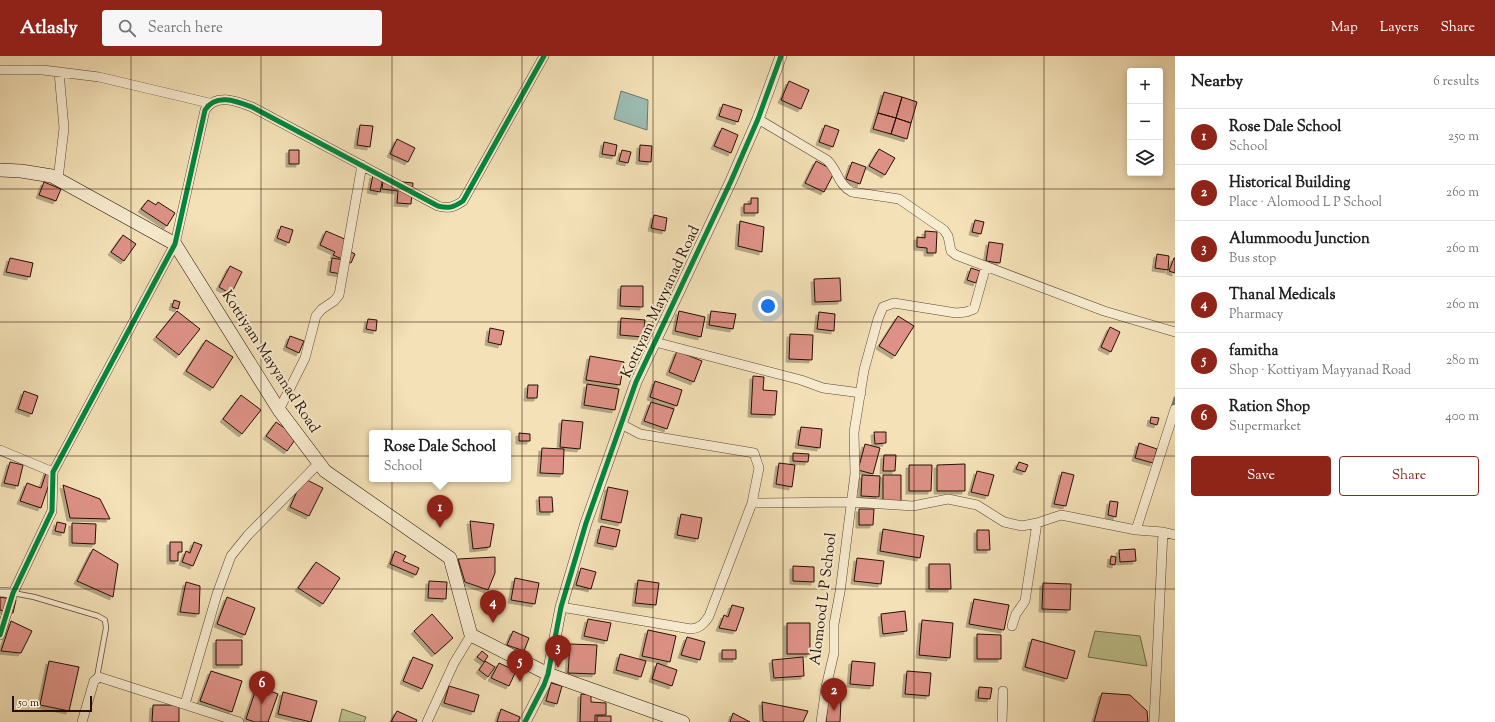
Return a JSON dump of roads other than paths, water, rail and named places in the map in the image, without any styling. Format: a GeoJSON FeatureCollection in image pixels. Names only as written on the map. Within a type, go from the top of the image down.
{"type":"FeatureCollection","features":[{"type":"Feature","properties":{"kind":"main road","name":"Kottiyam Mayyanad Road"},"geometry":{"type":"LineString","coordinates":[[0,170],[45,174],[58,179],[175,244],[279,410],[325,471],[450,558],[471,635]]}},
{"type":"Feature","properties":{"kind":"main road"},"geometry":{"type":"LineString","coordinates":[[471,635],[548,674],[683,722]]}},
{"type":"Feature","properties":{"kind":"street"},"geometry":{"type":"LineString","coordinates":[[0,70],[43,70],[99,77],[209,102],[224,100],[252,107],[438,206],[447,208],[455,206],[463,201],[544,56]]}},
{"type":"Feature","properties":{"kind":"street","name":"Kottiyam Mayyanad Road"},"geometry":{"type":"LineString","coordinates":[[525,722],[548,674],[561,607],[586,523],[636,382],[683,286],[758,119],[781,56]]}},
{"type":"Feature","properties":{"kind":"street"},"geometry":{"type":"LineString","coordinates":[[58,179],[64,128],[59,72]]}},
{"type":"Feature","properties":{"kind":"street"},"geometry":{"type":"LineString","coordinates":[[0,635],[13,593],[52,511],[53,472],[175,244],[205,110],[209,102]]}},
{"type":"Feature","properties":{"kind":"street"},"geometry":{"type":"LineString","coordinates":[[758,119],[827,160],[835,167],[841,184],[845,189],[852,192],[898,199],[944,230],[948,236],[951,251],[1104,311],[1175,332]]}},
{"type":"Feature","properties":{"kind":"street"},"geometry":{"type":"LineString","coordinates":[[279,410],[305,358],[316,316],[322,309],[334,301],[339,294],[362,165]]}},
{"type":"Feature","properties":{"kind":"street","name":"Alomood L P School"},"geometry":{"type":"LineString","coordinates":[[821,722],[826,687],[834,653],[834,624],[840,592],[855,474],[854,432],[864,370],[883,307],[894,304],[956,313],[974,309],[986,266]]}},
{"type":"Feature","properties":{"kind":"street"},"geometry":{"type":"LineString","coordinates":[[655,342],[801,380],[823,388],[860,393]]}},
{"type":"Feature","properties":{"kind":"street"},"geometry":{"type":"LineString","coordinates":[[1136,530],[1175,409]]}},
{"type":"Feature","properties":{"kind":"street"},"geometry":{"type":"LineString","coordinates":[[561,607],[691,629],[698,628],[704,624],[709,616],[752,503],[759,468],[754,453],[640,434],[621,424]]}},
{"type":"Feature","properties":{"kind":"street"},"geometry":{"type":"LineString","coordinates":[[0,450],[53,472]]}},
{"type":"Feature","properties":{"kind":"street"},"geometry":{"type":"LineString","coordinates":[[185,704],[231,556],[248,535],[319,463]]}},
{"type":"Feature","properties":{"kind":"street"},"geometry":{"type":"LineString","coordinates":[[752,503],[851,502],[913,506],[948,499],[977,505],[1004,522],[1022,526],[1038,523],[1062,515],[1136,530],[1163,532],[1175,535]]}},
{"type":"Feature","properties":{"kind":"street"},"geometry":{"type":"LineString","coordinates":[[1012,626],[1016,614],[1025,601],[1038,523]]}},
{"type":"Feature","properties":{"kind":"street"},"geometry":{"type":"LineString","coordinates":[[1154,722],[1163,532]]}},
{"type":"Feature","properties":{"kind":"street"},"geometry":{"type":"LineString","coordinates":[[0,592],[13,593]]}},
{"type":"Feature","properties":{"kind":"street"},"geometry":{"type":"LineString","coordinates":[[427,722],[454,663],[471,635]]}},
{"type":"Feature","properties":{"kind":"street"},"geometry":{"type":"LineString","coordinates":[[82,722],[94,681],[100,677],[239,722]]}},
{"type":"Feature","properties":{"kind":"street"},"geometry":{"type":"LineString","coordinates":[[1002,722],[1003,691]]}},
{"type":"Feature","properties":{"kind":"lane"},"geometry":{"type":"LineString","coordinates":[[13,593],[34,597],[98,616],[105,620],[106,628],[97,678]]}},
{"type":"Feature","properties":{"kind":"water"},"geometry":{"type":"Polygon","coordinates":[[[621,91],[648,100],[647,130],[614,119],[621,91]]]}},
{"type":"Feature","properties":{"kind":"waterway"},"geometry":{"type":"LineString","coordinates":[[1172,408],[1175,398]]}},
{"type":"Feature","properties":{"kind":"place","name":"Rose Dale School"},"geometry":{"type":"Point","coordinates":[440,528]}},
{"type":"Feature","properties":{"kind":"place","name":"Thanal Medicals"},"geometry":{"type":"Point","coordinates":[493,623]}},
{"type":"Feature","properties":{"kind":"place","name":"Alummoodu Junction"},"geometry":{"type":"Point","coordinates":[558,668]}},
{"type":"Feature","properties":{"kind":"place","name":"famitha"},"geometry":{"type":"Point","coordinates":[520,682]}},
{"type":"Feature","properties":{"kind":"place","name":"Ration Shop"},"geometry":{"type":"Point","coordinates":[262,704]}},
{"type":"Feature","properties":{"kind":"place","name":"Historical Building"},"geometry":{"type":"Point","coordinates":[834,711]}}]}
